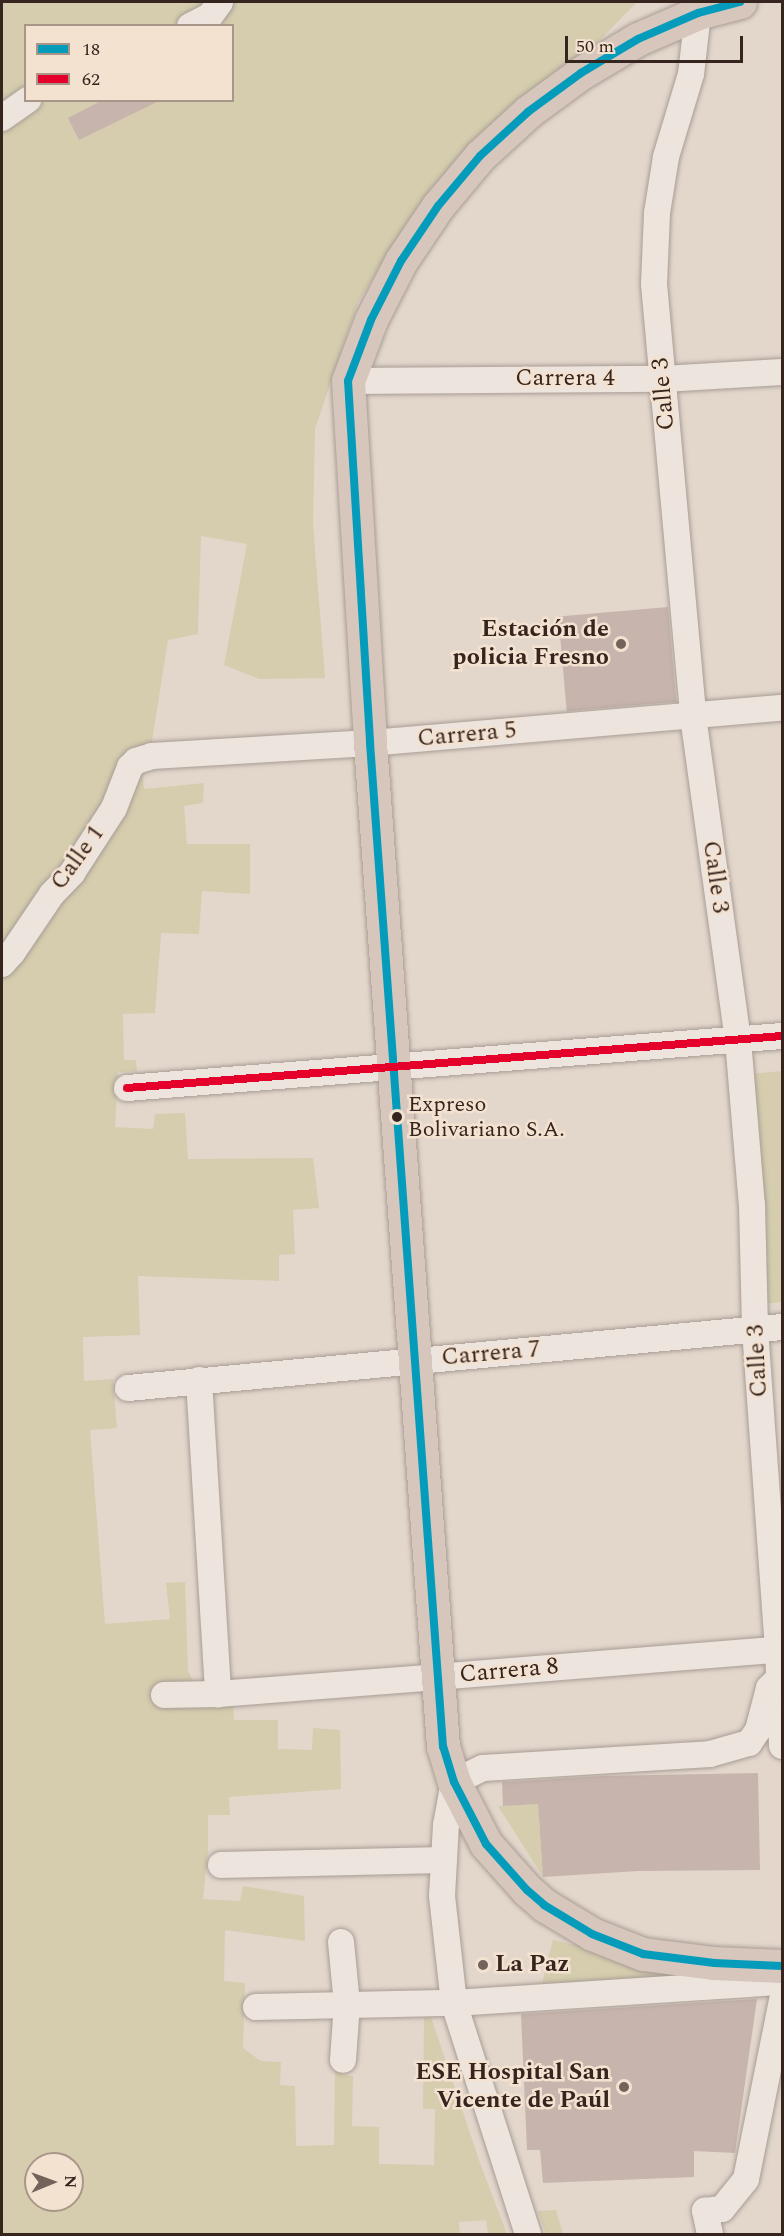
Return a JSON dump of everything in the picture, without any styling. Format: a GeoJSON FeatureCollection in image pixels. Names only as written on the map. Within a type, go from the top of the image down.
{"type":"FeatureCollection","features":[{"type":"Feature","properties":{"kind":"highway"},"geometry":{"type":"LineString","coordinates":[[740,2],[698,13],[638,39],[581,73],[528,112],[480,156],[438,206],[401,261],[372,320],[348,381],[370,743],[443,1746],[454,1782],[486,1844],[527,1890],[544,1905],[592,1934],[644,1954],[714,1963],[783,1966]]}},
{"type":"Feature","properties":{"kind":"street"},"geometry":{"type":"LineString","coordinates":[[194,24],[210,16],[220,2]]}},
{"type":"Feature","properties":{"kind":"street","name":"Calle 3"},"geometry":{"type":"LineString","coordinates":[[698,13],[691,74],[666,157],[657,213],[654,284],[693,716],[738,1040],[752,1205],[755,1329],[780,1649],[783,1746]]}},
{"type":"Feature","properties":{"kind":"street"},"geometry":{"type":"LineString","coordinates":[[2,118],[25,102]]}},
{"type":"Feature","properties":{"kind":"street","name":"Carrera 4"},"geometry":{"type":"LineString","coordinates":[[348,381],[663,379],[783,372]]}},
{"type":"Feature","properties":{"kind":"street","name":"Carrera 5"},"geometry":{"type":"LineString","coordinates":[[152,756],[370,743],[783,708]]}},
{"type":"Feature","properties":{"kind":"street","name":"Calle 1"},"geometry":{"type":"LineString","coordinates":[[2,964],[52,894],[72,873],[114,807],[130,767],[136,761],[152,756]]}},
{"type":"Feature","properties":{"kind":"street"},"geometry":{"type":"LineString","coordinates":[[127,1088],[783,1036]]}},
{"type":"Feature","properties":{"kind":"street","name":"Carrera 7"},"geometry":{"type":"LineString","coordinates":[[128,1388],[783,1327]]}},
{"type":"Feature","properties":{"kind":"street"},"geometry":{"type":"LineString","coordinates":[[199,1380],[218,1694]]}},
{"type":"Feature","properties":{"kind":"street","name":"Carrera 8"},"geometry":{"type":"LineString","coordinates":[[164,1695],[218,1694],[780,1649]]}},
{"type":"Feature","properties":{"kind":"street"},"geometry":{"type":"LineString","coordinates":[[528,2235],[454,2003],[442,1896],[443,1860],[454,1782],[483,1768],[710,1754],[749,1743],[758,1730],[769,1688],[780,1678]]}},
{"type":"Feature","properties":{"kind":"street"},"geometry":{"type":"LineString","coordinates":[[221,1865],[443,1860]]}},
{"type":"Feature","properties":{"kind":"street"},"geometry":{"type":"LineString","coordinates":[[341,1942],[347,2004],[343,2060]]}},
{"type":"Feature","properties":{"kind":"street"},"geometry":{"type":"LineString","coordinates":[[256,2007],[454,2003],[783,1982]]}},
{"type":"Feature","properties":{"kind":"street"},"geometry":{"type":"LineString","coordinates":[[710,2235],[705,2211],[722,2209],[746,2179],[783,2001]]}},
{"type":"Feature","properties":{"kind":"shaded area"},"geometry":{"type":"Polygon","coordinates":[[[2,2],[637,2],[384,261],[358,302],[315,429],[313,524],[325,678],[259,679],[224,665],[247,544],[201,536],[198,634],[168,640],[151,747],[141,761],[144,789],[204,783],[203,803],[184,806],[187,844],[250,844],[250,894],[202,891],[199,934],[161,933],[155,1013],[123,1014],[124,1060],[136,1060],[137,1071],[118,1072],[115,1127],[153,1129],[155,1114],[185,1113],[188,1159],[313,1158],[319,1208],[293,1210],[295,1254],[279,1255],[279,1281],[138,1276],[140,1335],[83,1337],[84,1381],[113,1379],[117,1428],[90,1430],[105,1624],[170,1619],[166,1583],[185,1582],[188,1671],[197,1689],[232,1689],[234,1720],[278,1720],[278,1749],[312,1750],[313,1728],[340,1730],[341,1789],[229,1797],[230,1815],[208,1815],[208,1850],[203,1899],[240,1901],[243,1886],[304,1896],[305,1941],[225,1930],[224,1981],[245,1983],[243,2048],[261,2061],[281,2062],[280,2085],[295,2086],[296,2146],[334,2145],[335,2063],[343,2063],[343,2075],[353,2076],[352,2126],[379,2127],[379,2164],[434,2165],[435,2109],[423,2109],[424,2017],[431,2017],[481,2166],[507,2234],[488,2234],[486,2220],[459,2222],[460,2234],[2,2234],[2,2]]]}},
{"type":"Feature","properties":{"kind":"shaded area"},"geometry":{"type":"Polygon","coordinates":[[[782,1071],[782,1302],[761,1304],[749,1074],[782,1071]]]}},
{"type":"Feature","properties":{"kind":"shaded area"},"geometry":{"type":"Polygon","coordinates":[[[538,1804],[543,1877],[498,1806],[538,1804]]]}},
{"type":"Feature","properties":{"kind":"shaded area"},"geometry":{"type":"Polygon","coordinates":[[[553,1940],[665,1965],[782,1970],[540,1991],[553,1940]]]}},
{"type":"Feature","properties":{"kind":"shaded area"},"geometry":{"type":"Polygon","coordinates":[[[556,2210],[563,2234],[546,2234],[538,2211],[556,2210]]]}},
{"type":"Feature","properties":{"kind":"building"},"geometry":{"type":"Polygon","coordinates":[[[99,102],[157,102],[79,140],[68,118],[99,102]]]}},
{"type":"Feature","properties":{"kind":"building","name":"Estación de policia Fresno"},"geometry":{"type":"Polygon","coordinates":[[[668,607],[676,702],[567,711],[558,617],[668,607]]]}},
{"type":"Feature","properties":{"kind":"building"},"geometry":{"type":"Polygon","coordinates":[[[758,1773],[760,1870],[638,1871],[543,1877],[538,1804],[503,1806],[502,1782],[602,1776],[758,1773]]]}},
{"type":"Feature","properties":{"kind":"building","name":"ESE Hospital San Vicente de Paúl"},"geometry":{"type":"Polygon","coordinates":[[[757,1999],[735,2153],[694,2151],[694,2177],[543,2183],[540,2150],[527,2150],[521,2014],[757,1999]]]}},
{"type":"Feature","properties":{"kind":"transit line","name":"18"},"geometry":{"type":"LineString","coordinates":[[740,2],[698,13],[638,39],[581,73],[528,112],[480,156],[438,206],[401,261],[371,320],[348,381],[370,743],[443,1746],[454,1782],[486,1844],[527,1890],[544,1905],[592,1934],[643,1954],[714,1963],[782,1966]]}},
{"type":"Feature","properties":{"kind":"transit line","name":"62"},"geometry":{"type":"LineString","coordinates":[[127,1088],[782,1036]]}},
{"type":"Feature","properties":{"kind":"place","name":"Estación de policia Fresno"},"geometry":{"type":"Point","coordinates":[621,644]}},
{"type":"Feature","properties":{"kind":"place","name":"Expreso Bolivariano S.A."},"geometry":{"type":"Point","coordinates":[397,1117]}},
{"type":"Feature","properties":{"kind":"place","name":"La Paz"},"geometry":{"type":"Point","coordinates":[483,1965]}},
{"type":"Feature","properties":{"kind":"place","name":"ESE Hospital San Vicente de Paúl"},"geometry":{"type":"Point","coordinates":[624,2087]}}]}
